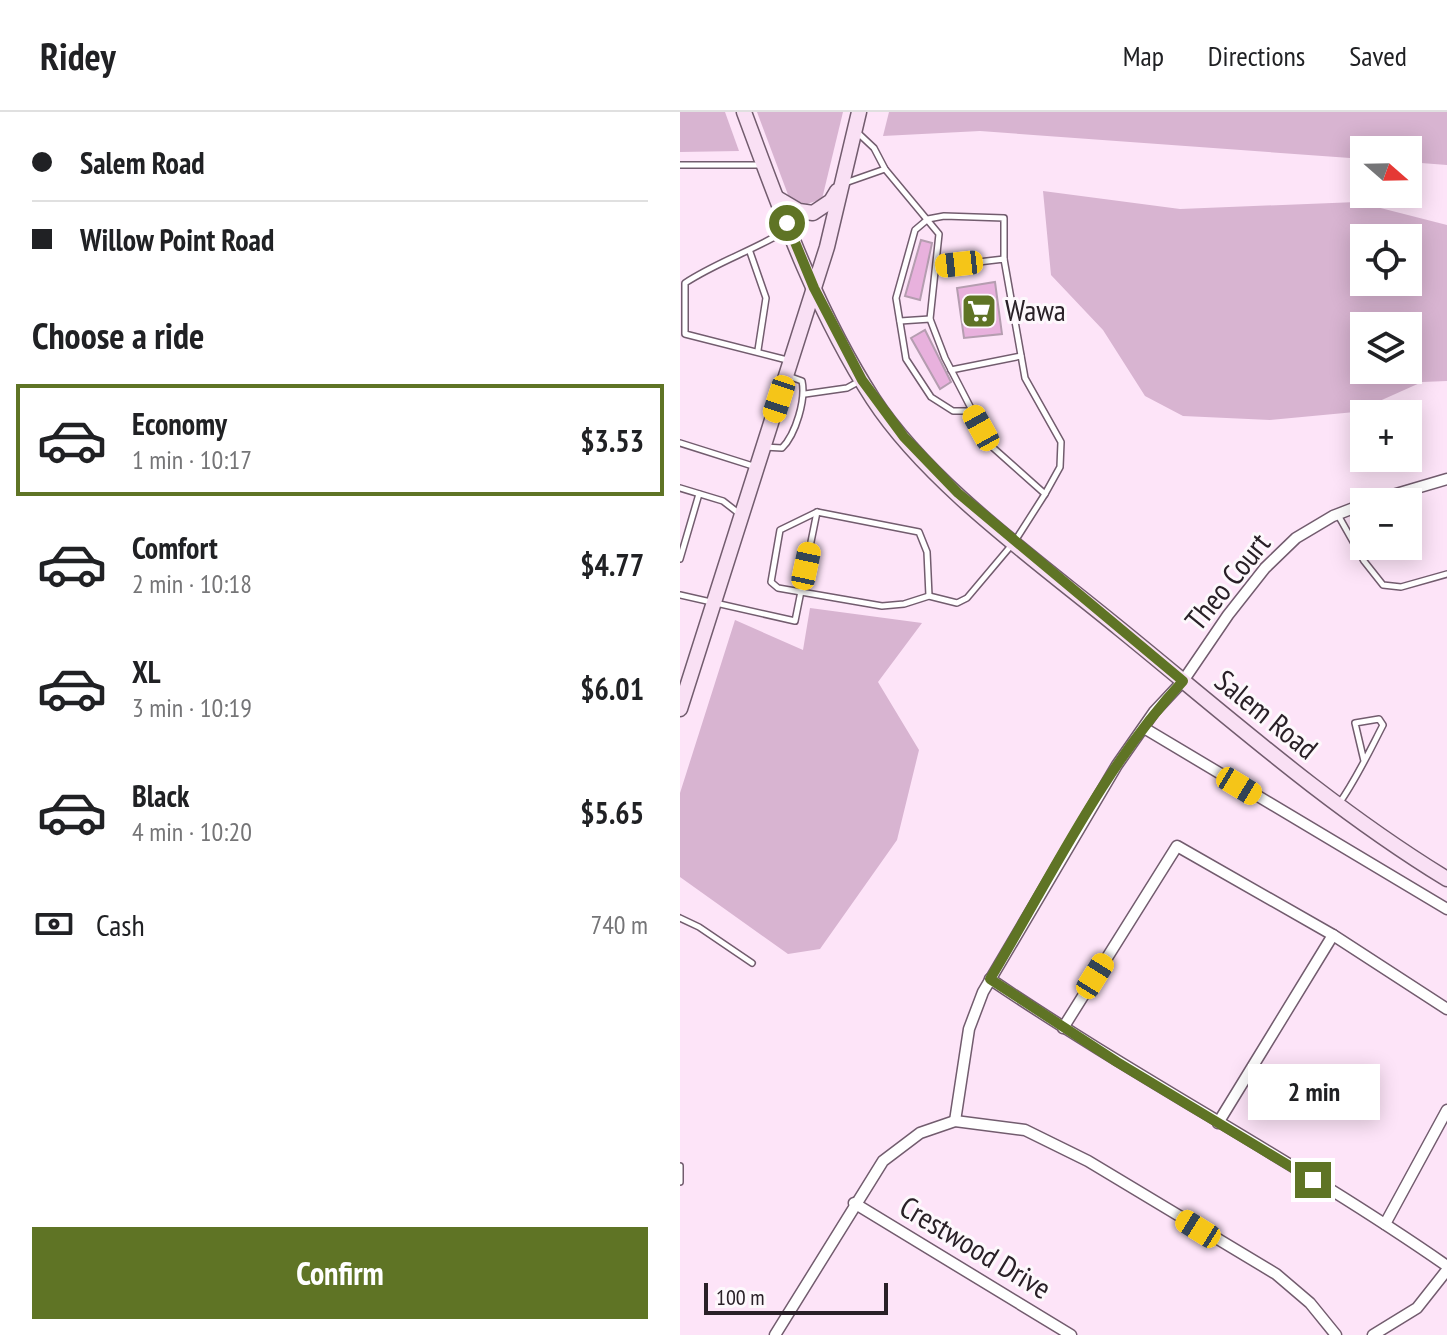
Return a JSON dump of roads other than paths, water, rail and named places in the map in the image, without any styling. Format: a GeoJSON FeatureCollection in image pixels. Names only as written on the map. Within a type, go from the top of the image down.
{"type":"FeatureCollection","features":[{"type":"Feature","properties":{"kind":"street","name":"Salem Road"},"geometry":{"type":"LineString","coordinates":[[744,112],[814,288],[862,380],[882,411],[929,464],[1015,541],[1183,681],[1338,805],[1447,879]]}},
{"type":"Feature","properties":{"kind":"street"},"geometry":{"type":"LineString","coordinates":[[680,709],[814,288],[859,112]]}},
{"type":"Feature","properties":{"kind":"street"},"geometry":{"type":"LineString","coordinates":[[777,198],[799,211],[813,213],[831,201],[842,184]]}},
{"type":"Feature","properties":{"kind":"street","name":"Theo Court"},"geometry":{"type":"LineString","coordinates":[[1417,488],[1447,479]]}},
{"type":"Feature","properties":{"kind":"street","name":"Theo Court"},"geometry":{"type":"LineString","coordinates":[[955,1121],[969,1029],[990,979],[1117,765],[1183,681],[1228,615],[1275,558],[1296,538],[1350,509]]}},
{"type":"Feature","properties":{"kind":"street"},"geometry":{"type":"LineString","coordinates":[[1144,728],[1447,909]]}},
{"type":"Feature","properties":{"kind":"street"},"geometry":{"type":"LineString","coordinates":[[1063,1028],[1177,846],[1333,935],[1447,1009]]}},
{"type":"Feature","properties":{"kind":"street"},"geometry":{"type":"LineString","coordinates":[[1218,1123],[1333,935]]}},
{"type":"Feature","properties":{"kind":"street"},"geometry":{"type":"LineString","coordinates":[[990,979],[1063,1028],[1385,1224],[1447,1268],[1417,1308],[1373,1335]]}},
{"type":"Feature","properties":{"kind":"street"},"geometry":{"type":"LineString","coordinates":[[1385,1224],[1447,1110]]}},
{"type":"Feature","properties":{"kind":"street"},"geometry":{"type":"LineString","coordinates":[[775,1335],[854,1203],[883,1161],[900,1145],[931,1128],[955,1121],[1025,1130],[1088,1161],[1276,1274],[1310,1303],[1336,1335]]}},
{"type":"Feature","properties":{"kind":"street","name":"Crestwood Drive"},"geometry":{"type":"LineString","coordinates":[[854,1203],[1071,1335]]}},
{"type":"Feature","properties":{"kind":"lane"},"geometry":{"type":"LineString","coordinates":[[855,130],[874,148],[885,169],[939,234],[930,319],[971,411],[990,445],[1045,494]]}},
{"type":"Feature","properties":{"kind":"lane"},"geometry":{"type":"LineString","coordinates":[[680,165],[764,165]]}},
{"type":"Feature","properties":{"kind":"lane"},"geometry":{"type":"LineString","coordinates":[[842,184],[885,169]]}},
{"type":"Feature","properties":{"kind":"lane"},"geometry":{"type":"LineString","coordinates":[[929,596],[927,552],[919,532],[817,512],[780,530],[771,582],[778,588],[800,593],[882,606],[929,596],[962,602],[1015,541],[1060,467],[1061,442],[1025,378],[1004,259],[1004,218],[944,216],[928,219],[915,230],[896,298],[906,359],[931,397],[953,411],[971,411]]}},
{"type":"Feature","properties":{"kind":"lane"},"geometry":{"type":"LineString","coordinates":[[763,447],[782,448],[789,441],[805,394],[802,381],[788,368],[758,350],[685,334],[685,283],[718,261],[750,252],[789,228]]}},
{"type":"Feature","properties":{"kind":"lane"},"geometry":{"type":"LineString","coordinates":[[750,252],[766,298],[758,350]]}},
{"type":"Feature","properties":{"kind":"lane"},"geometry":{"type":"LineString","coordinates":[[936,267],[1004,259]]}},
{"type":"Feature","properties":{"kind":"lane"},"geometry":{"type":"LineString","coordinates":[[900,321],[930,319]]}},
{"type":"Feature","properties":{"kind":"lane"},"geometry":{"type":"LineString","coordinates":[[951,370],[1021,356]]}},
{"type":"Feature","properties":{"kind":"lane"},"geometry":{"type":"LineString","coordinates":[[805,394],[847,388],[862,380]]}},
{"type":"Feature","properties":{"kind":"lane"},"geometry":{"type":"LineString","coordinates":[[680,443],[757,468]]}},
{"type":"Feature","properties":{"kind":"lane"},"geometry":{"type":"LineString","coordinates":[[680,488],[723,501],[741,516]]}},
{"type":"Feature","properties":{"kind":"lane"},"geometry":{"type":"LineString","coordinates":[[680,559],[699,494]]}},
{"type":"Feature","properties":{"kind":"lane"},"geometry":{"type":"LineString","coordinates":[[680,595],[795,621],[817,512]]}},
{"type":"Feature","properties":{"kind":"lane"},"geometry":{"type":"LineString","coordinates":[[1338,514],[1364,561],[1383,585],[1401,587],[1447,574]]}},
{"type":"Feature","properties":{"kind":"lane"},"geometry":{"type":"LineString","coordinates":[[1338,805],[1364,761],[1383,725],[1379,719],[1355,723],[1364,761]]}},
{"type":"Feature","properties":{"kind":"lane"},"geometry":{"type":"LineString","coordinates":[[680,918],[699,927],[752,963]]}},
{"type":"Feature","properties":{"kind":"lane"},"geometry":{"type":"LineString","coordinates":[[680,1166],[680,1182]]}},
{"type":"Feature","properties":{"kind":"place","name":"Wawa"},"geometry":{"type":"Point","coordinates":[979,311]}}]}
